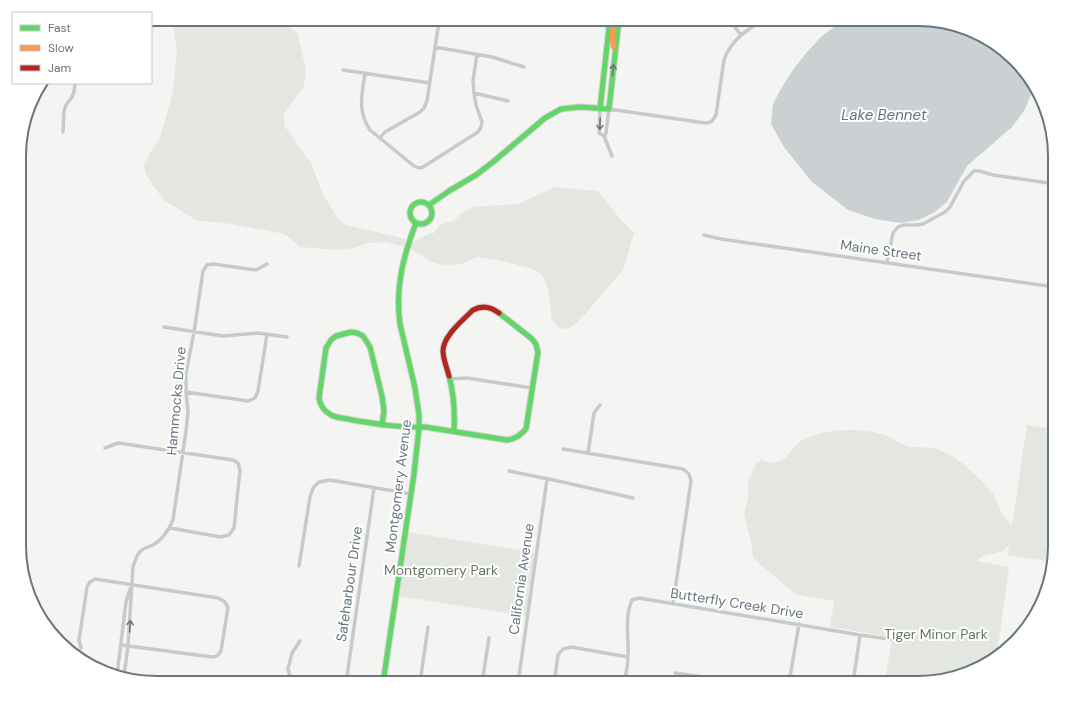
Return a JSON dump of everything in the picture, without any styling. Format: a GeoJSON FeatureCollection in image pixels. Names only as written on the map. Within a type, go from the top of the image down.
{"type":"FeatureCollection","features":[{"type":"Feature","properties":{"kind":"street"},"geometry":{"type":"LineString","coordinates":[[610,26],[600,109],[599,132],[604,136],[612,156]]}},
{"type":"Feature","properties":{"kind":"street"},"geometry":{"type":"LineString","coordinates":[[614,26],[612,39],[615,51]]}},
{"type":"Feature","properties":{"kind":"street"},"geometry":{"type":"LineString","coordinates":[[604,136],[606,132],[609,109],[618,26]]}},
{"type":"Feature","properties":{"kind":"street"},"geometry":{"type":"LineString","coordinates":[[734,26],[741,35]]}},
{"type":"Feature","properties":{"kind":"street"},"geometry":{"type":"LineString","coordinates":[[429,205],[476,175],[545,118],[561,109],[580,107],[609,109],[705,124],[710,123],[716,115],[724,60],[727,52],[741,35],[754,26]]}},
{"type":"Feature","properties":{"kind":"street"},"geometry":{"type":"LineString","coordinates":[[380,138],[385,132],[420,112],[424,108],[427,101],[438,28]]}},
{"type":"Feature","properties":{"kind":"street"},"geometry":{"type":"LineString","coordinates":[[435,47],[492,57],[524,67]]}},
{"type":"Feature","properties":{"kind":"street"},"geometry":{"type":"LineString","coordinates":[[365,73],[360,105],[365,122],[370,130],[414,166],[419,168],[423,167],[478,132],[481,127],[482,122],[476,105],[473,81],[477,54]]}},
{"type":"Feature","properties":{"kind":"street"},"geometry":{"type":"LineString","coordinates":[[342,70],[430,82]]}},
{"type":"Feature","properties":{"kind":"street"},"geometry":{"type":"LineString","coordinates":[[63,132],[64,111],[66,105],[72,97],[75,84]]}},
{"type":"Feature","properties":{"kind":"street"},"geometry":{"type":"LineString","coordinates":[[474,93],[508,100]]}},
{"type":"Feature","properties":{"kind":"street"},"geometry":{"type":"LineString","coordinates":[[887,262],[893,233],[898,227],[903,225],[923,224],[946,212],[964,181],[969,174],[974,171],[979,170],[993,175],[1048,183]]}},
{"type":"Feature","properties":{"kind":"street"},"geometry":{"type":"LineString","coordinates":[[418,202],[429,205],[432,211],[429,222],[423,224],[416,223],[410,217],[413,206],[418,202]]}},
{"type":"Feature","properties":{"kind":"street","name":"Montgomery Avenue"},"geometry":{"type":"LineString","coordinates":[[384,676],[411,494],[419,428],[419,406],[399,323],[398,305],[399,287],[405,251],[416,223]]}},
{"type":"Feature","properties":{"kind":"street","name":"Maine Street"},"geometry":{"type":"LineString","coordinates":[[704,235],[721,239],[1048,286]]}},
{"type":"Feature","properties":{"kind":"street","name":"Hammocks Drive"},"geometry":{"type":"LineString","coordinates":[[170,528],[173,520],[186,431],[188,412],[186,373],[194,332],[202,271],[206,265],[213,264],[256,270],[267,264]]}},
{"type":"Feature","properties":{"kind":"street"},"geometry":{"type":"LineString","coordinates":[[382,425],[384,411],[382,396],[370,347],[363,336],[357,333],[351,332],[336,336],[331,340],[326,348],[318,398],[320,406],[325,412],[332,416],[382,425],[419,428],[425,427],[507,440],[516,439],[521,436],[526,429],[538,352],[536,344],[531,338],[494,310],[478,307],[473,310],[447,337],[444,344],[455,416],[454,431]]}},
{"type":"Feature","properties":{"kind":"street"},"geometry":{"type":"LineString","coordinates":[[164,327],[223,336],[267,334],[287,337]]}},
{"type":"Feature","properties":{"kind":"street"},"geometry":{"type":"LineString","coordinates":[[186,392],[248,401],[255,398],[258,391],[267,334]]}},
{"type":"Feature","properties":{"kind":"street"},"geometry":{"type":"LineString","coordinates":[[450,379],[467,378],[532,388]]}},
{"type":"Feature","properties":{"kind":"street"},"geometry":{"type":"LineString","coordinates":[[588,453],[594,413],[600,405]]}},
{"type":"Feature","properties":{"kind":"street"},"geometry":{"type":"LineString","coordinates":[[106,448],[118,443],[233,460],[238,463],[240,470],[234,528],[229,535],[221,537],[170,528],[153,545],[142,550],[136,557],[131,585],[128,646],[124,672]]}},
{"type":"Feature","properties":{"kind":"street"},"geometry":{"type":"LineString","coordinates":[[563,449],[684,469],[689,474],[690,481],[673,604]]}},
{"type":"Feature","properties":{"kind":"street"},"geometry":{"type":"LineString","coordinates":[[509,471],[632,498]]}},
{"type":"Feature","properties":{"kind":"street","name":"California Avenue"},"geometry":{"type":"LineString","coordinates":[[519,676],[546,479]]}},
{"type":"Feature","properties":{"kind":"street"},"geometry":{"type":"LineString","coordinates":[[299,566],[310,497],[313,488],[320,482],[330,480],[411,494]]}},
{"type":"Feature","properties":{"kind":"street","name":"Safeharbour Drive"},"geometry":{"type":"LineString","coordinates":[[347,676],[374,488]]}},
{"type":"Feature","properties":{"kind":"street"},"geometry":{"type":"LineString","coordinates":[[81,648],[79,640],[87,587],[90,582],[95,579],[218,598],[224,601],[228,607],[221,651],[218,656],[212,658],[121,645]]}},
{"type":"Feature","properties":{"kind":"street"},"geometry":{"type":"LineString","coordinates":[[118,670],[126,602],[131,585]]}},
{"type":"Feature","properties":{"kind":"street","name":"Butterfly Creek Drive"},"geometry":{"type":"LineString","coordinates":[[628,658],[627,626],[630,606],[632,600],[639,598],[896,640]]}},
{"type":"Feature","properties":{"kind":"street"},"geometry":{"type":"LineString","coordinates":[[790,676],[799,624]]}},
{"type":"Feature","properties":{"kind":"street"},"geometry":{"type":"LineString","coordinates":[[421,676],[428,627]]}},
{"type":"Feature","properties":{"kind":"street"},"geometry":{"type":"LineString","coordinates":[[854,676],[860,635]]}},
{"type":"Feature","properties":{"kind":"street"},"geometry":{"type":"LineString","coordinates":[[483,676],[489,638]]}},
{"type":"Feature","properties":{"kind":"street"},"geometry":{"type":"LineString","coordinates":[[290,676],[288,669],[292,653],[300,641]]}},
{"type":"Feature","properties":{"kind":"street"},"geometry":{"type":"LineString","coordinates":[[555,676],[558,655],[563,649],[571,647],[628,658],[625,676]]}},
{"type":"Feature","properties":{"kind":"street"},"geometry":{"type":"LineString","coordinates":[[675,672],[697,676]]}},
{"type":"Feature","properties":{"kind":"green space"},"geometry":{"type":"Polygon","coordinates":[[[173,26],[286,26],[294,30],[298,35],[306,70],[304,86],[287,109],[284,115],[284,125],[312,165],[322,193],[338,219],[346,225],[414,242],[428,234],[434,233],[439,225],[453,221],[471,207],[518,204],[555,187],[598,191],[622,221],[634,233],[623,270],[573,326],[560,329],[552,320],[548,289],[545,280],[541,274],[531,268],[498,260],[477,257],[462,264],[445,265],[434,263],[409,248],[386,242],[368,243],[353,248],[338,250],[300,247],[285,234],[232,224],[196,220],[164,200],[146,174],[144,165],[160,138],[173,92],[177,50],[173,26]]]}},
{"type":"Feature","properties":{"kind":"green space","name":"Tiger Minor Park"},"geometry":{"type":"Polygon","coordinates":[[[1027,425],[1048,428],[1047,561],[1008,555],[1009,545],[1003,551],[982,556],[976,561],[1009,567],[998,648],[983,659],[952,672],[927,676],[886,676],[892,637],[830,627],[834,601],[795,594],[753,558],[752,546],[744,514],[748,498],[748,481],[757,462],[762,460],[777,462],[782,460],[804,439],[814,435],[835,431],[857,430],[888,436],[907,446],[931,448],[942,451],[953,457],[987,486],[994,495],[1002,513],[1012,526],[1027,425]]]}},
{"type":"Feature","properties":{"kind":"green space","name":"Montgomery Park"},"geometry":{"type":"Polygon","coordinates":[[[407,532],[531,552],[535,554],[526,616],[398,596],[407,532]]]}},
{"type":"Feature","properties":{"kind":"water","name":"Lake Bennet"},"geometry":{"type":"Polygon","coordinates":[[[836,26],[918,26],[952,30],[975,39],[1004,58],[1021,77],[1032,93],[1024,111],[1012,127],[967,166],[947,202],[935,212],[919,220],[900,223],[875,219],[848,210],[812,182],[784,147],[771,124],[773,104],[782,87],[806,53],[822,36],[836,26]]]}},
{"type":"Feature","properties":{"kind":"traffic: fast"},"geometry":{"type":"LineString","coordinates":[[600,109],[609,26]]}},
{"type":"Feature","properties":{"kind":"traffic: fast"},"geometry":{"type":"LineString","coordinates":[[429,205],[476,175],[545,118],[561,109],[580,107],[609,109],[618,26]]}},
{"type":"Feature","properties":{"kind":"traffic: fast"},"geometry":{"type":"LineString","coordinates":[[421,202],[429,205],[432,213],[429,221],[421,224],[413,221],[410,213],[413,205],[421,202]]}},
{"type":"Feature","properties":{"kind":"traffic: fast"},"geometry":{"type":"LineString","coordinates":[[384,676],[414,474],[419,428],[419,415],[415,388],[400,324],[399,311],[399,285],[401,273],[407,248],[416,223]]}},
{"type":"Feature","properties":{"kind":"traffic: fast"},"geometry":{"type":"LineString","coordinates":[[382,425],[384,411],[382,396],[370,347],[363,336],[357,333],[351,332],[336,336],[331,340],[326,348],[319,398],[323,408],[331,415],[379,424],[388,425],[406,427],[425,427],[507,440],[520,435],[526,429],[538,352],[536,344],[531,338],[499,313]]}},
{"type":"Feature","properties":{"kind":"traffic: fast"},"geometry":{"type":"LineString","coordinates":[[449,376],[454,403],[454,431]]}},
{"type":"Feature","properties":{"kind":"traffic: slow"},"geometry":{"type":"LineString","coordinates":[[614,26],[612,39],[614,47]]}},
{"type":"Feature","properties":{"kind":"traffic: jam"},"geometry":{"type":"LineString","coordinates":[[449,376],[443,351],[446,340],[450,334],[476,308],[486,307],[499,313]]}}]}
